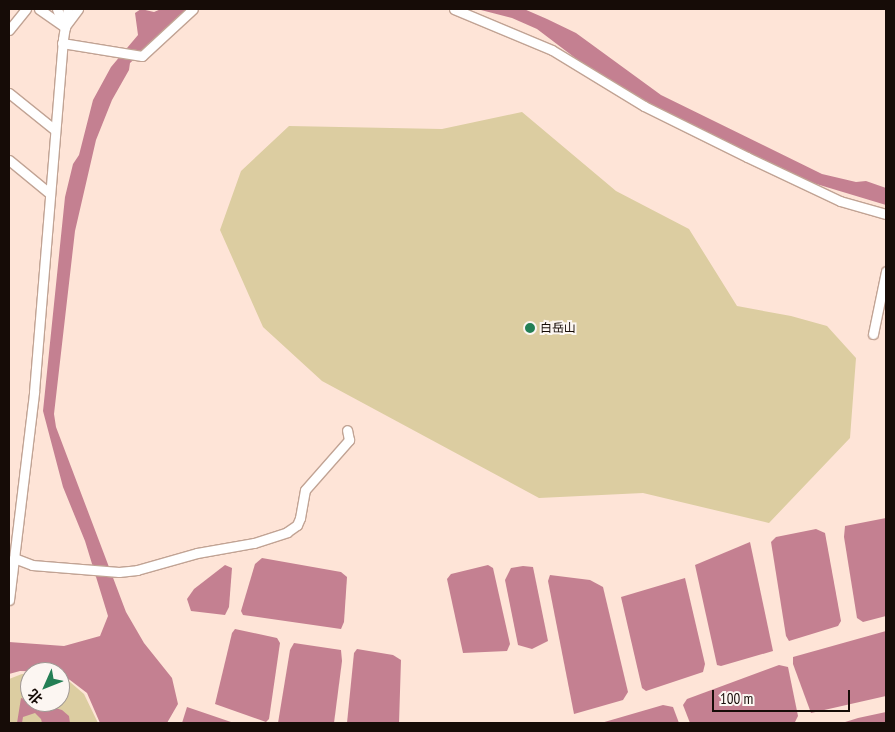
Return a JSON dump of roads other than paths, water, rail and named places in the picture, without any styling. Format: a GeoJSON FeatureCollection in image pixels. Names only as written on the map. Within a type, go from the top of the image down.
{"type":"FeatureCollection","features":[{"type":"Feature","properties":{"kind":"street"},"geometry":{"type":"LineString","coordinates":[[9,30],[26,9]]}},
{"type":"Feature","properties":{"kind":"street"},"geometry":{"type":"LineString","coordinates":[[39,9],[65,27]]}},
{"type":"Feature","properties":{"kind":"street"},"geometry":{"type":"LineString","coordinates":[[57,9],[65,27]]}},
{"type":"Feature","properties":{"kind":"street"},"geometry":{"type":"LineString","coordinates":[[9,600],[34,392],[62,43],[68,9]]}},
{"type":"Feature","properties":{"kind":"street"},"geometry":{"type":"LineString","coordinates":[[65,27],[78,9]]}},
{"type":"Feature","properties":{"kind":"street"},"geometry":{"type":"LineString","coordinates":[[62,43],[142,56],[193,9]]}},
{"type":"Feature","properties":{"kind":"street"},"geometry":{"type":"LineString","coordinates":[[454,9],[552,50],[644,106],[746,157],[840,201],[886,214]]}},
{"type":"Feature","properties":{"kind":"street"},"geometry":{"type":"LineString","coordinates":[[9,93],[55,130]]}},
{"type":"Feature","properties":{"kind":"street"},"geometry":{"type":"LineString","coordinates":[[9,160],[49,193]]}},
{"type":"Feature","properties":{"kind":"street"},"geometry":{"type":"LineString","coordinates":[[873,334],[886,271]]}},
{"type":"Feature","properties":{"kind":"street"},"geometry":{"type":"LineString","coordinates":[[14,558],[32,565],[119,572],[137,570],[197,553],[254,543],[287,532],[297,524],[300,518],[305,490],[349,440],[347,430]]}},
{"type":"Feature","properties":{"kind":"place","name":"白岳山"},"geometry":{"type":"Point","coordinates":[530,328]}}]}
